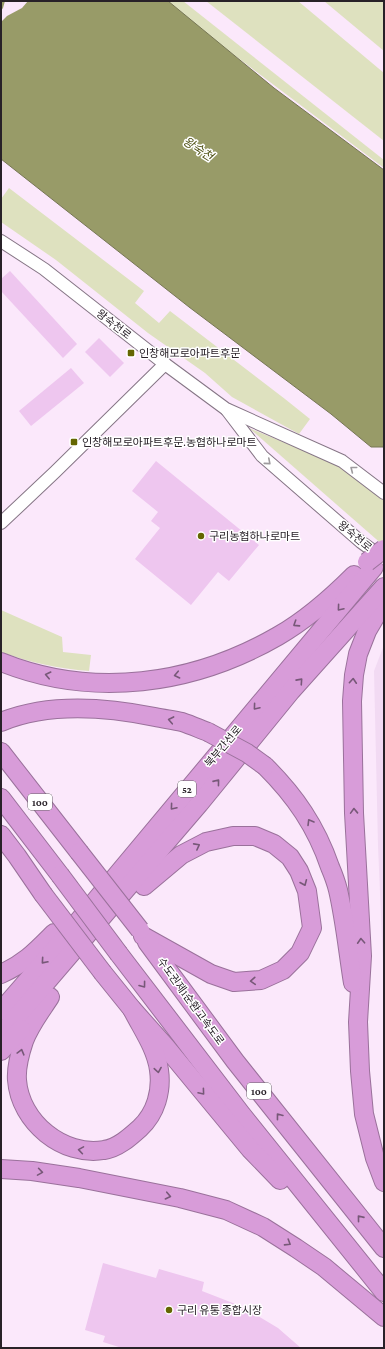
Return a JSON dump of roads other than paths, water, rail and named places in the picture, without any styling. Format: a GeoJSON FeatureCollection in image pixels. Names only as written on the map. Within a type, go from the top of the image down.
{"type":"FeatureCollection","features":[{"type":"Feature","properties":{"kind":"highway"},"geometry":{"type":"LineString","coordinates":[[1,662],[48,676],[78,681],[104,683],[144,682],[208,668],[278,636],[303,619],[377,561],[384,549]]}},
{"type":"Feature","properties":{"kind":"highway","name":"북부간선로"},"geometry":{"type":"LineString","coordinates":[[1,1011],[138,849],[377,561]]}},
{"type":"Feature","properties":{"kind":"highway","name":"북부간선로"},"geometry":{"type":"LineString","coordinates":[[1,1035],[199,804],[291,691],[384,586]]}},
{"type":"Feature","properties":{"kind":"highway"},"geometry":{"type":"LineString","coordinates":[[384,602],[367,631],[358,654],[354,675],[352,701],[354,813],[362,956],[358,1022],[360,1071],[364,1114],[375,1158],[384,1182]]}},
{"type":"Feature","properties":{"kind":"highway"},"geometry":{"type":"LineString","coordinates":[[1,722],[33,713],[60,709],[106,709],[122,711],[181,722],[208,732],[247,753],[265,766],[283,784],[299,804],[311,822],[326,854],[338,889],[358,1022]]}},
{"type":"Feature","properties":{"kind":"highway","name":"수도권제1순환고속도로"},"geometry":{"type":"LineString","coordinates":[[1,752],[141,933],[236,1061],[384,1248]]}},
{"type":"Feature","properties":{"kind":"highway","name":"100"},"geometry":{"type":"LineString","coordinates":[[1,798],[261,1140],[384,1292]]}},
{"type":"Feature","properties":{"kind":"highway"},"geometry":{"type":"LineString","coordinates":[[1,1051],[50,997],[144,886],[176,841],[199,804]]}},
{"type":"Feature","properties":{"kind":"highway"},"geometry":{"type":"LineString","coordinates":[[1,835],[43,894]]}},
{"type":"Feature","properties":{"kind":"highway"},"geometry":{"type":"LineString","coordinates":[[141,933],[211,974],[234,982],[261,980],[283,970],[300,953],[312,928],[307,891],[299,871],[290,857],[274,844],[255,836],[233,836],[206,842],[181,855],[144,886]]}},
{"type":"Feature","properties":{"kind":"highway"},"geometry":{"type":"LineString","coordinates":[[1,847],[12,855],[132,1009],[165,1046],[250,1149],[360,1263]]}},
{"type":"Feature","properties":{"kind":"highway"},"geometry":{"type":"LineString","coordinates":[[1,974],[29,958],[138,849]]}},
{"type":"Feature","properties":{"kind":"highway"},"geometry":{"type":"LineString","coordinates":[[50,997],[30,1028],[24,1042],[18,1062],[17,1080],[23,1102],[28,1112],[38,1125],[49,1136],[60,1143],[77,1150],[105,1150],[117,1146],[135,1133],[153,1113],[160,1085],[159,1069],[154,1051],[132,1009]]}},
{"type":"Feature","properties":{"kind":"highway"},"geometry":{"type":"LineString","coordinates":[[1,1170],[32,1171],[79,1178],[173,1197],[226,1210],[263,1227],[296,1248],[324,1267],[384,1317]]}},
{"type":"Feature","properties":{"kind":"street","name":"왕숙천로"},"geometry":{"type":"LineString","coordinates":[[1,241],[44,268],[165,364],[226,409],[342,461],[384,493]]}},
{"type":"Feature","properties":{"kind":"street"},"geometry":{"type":"LineString","coordinates":[[1,523],[165,364]]}},
{"type":"Feature","properties":{"kind":"street","name":"왕숙천로"},"geometry":{"type":"LineString","coordinates":[[226,409],[262,456],[361,542],[377,561]]}},
{"type":"Feature","properties":{"kind":"water","name":"왕숙천"},"geometry":{"type":"Polygon","coordinates":[[[1,1],[168,1],[274,88],[384,170],[384,447],[371,447],[331,414],[189,307],[1,159],[1,1]]]}},
{"type":"Feature","properties":{"kind":"place","name":"인창해모로아파트후문"},"geometry":{"type":"Point","coordinates":[131,353]}},
{"type":"Feature","properties":{"kind":"place","name":"인창해모로아파트후문.농협하나로마트"},"geometry":{"type":"Point","coordinates":[74,442]}},
{"type":"Feature","properties":{"kind":"place","name":"구리농협하나로마트"},"geometry":{"type":"Point","coordinates":[201,536]}},
{"type":"Feature","properties":{"kind":"place","name":"구리 유통 종합시장"},"geometry":{"type":"Point","coordinates":[169,1310]}}]}
